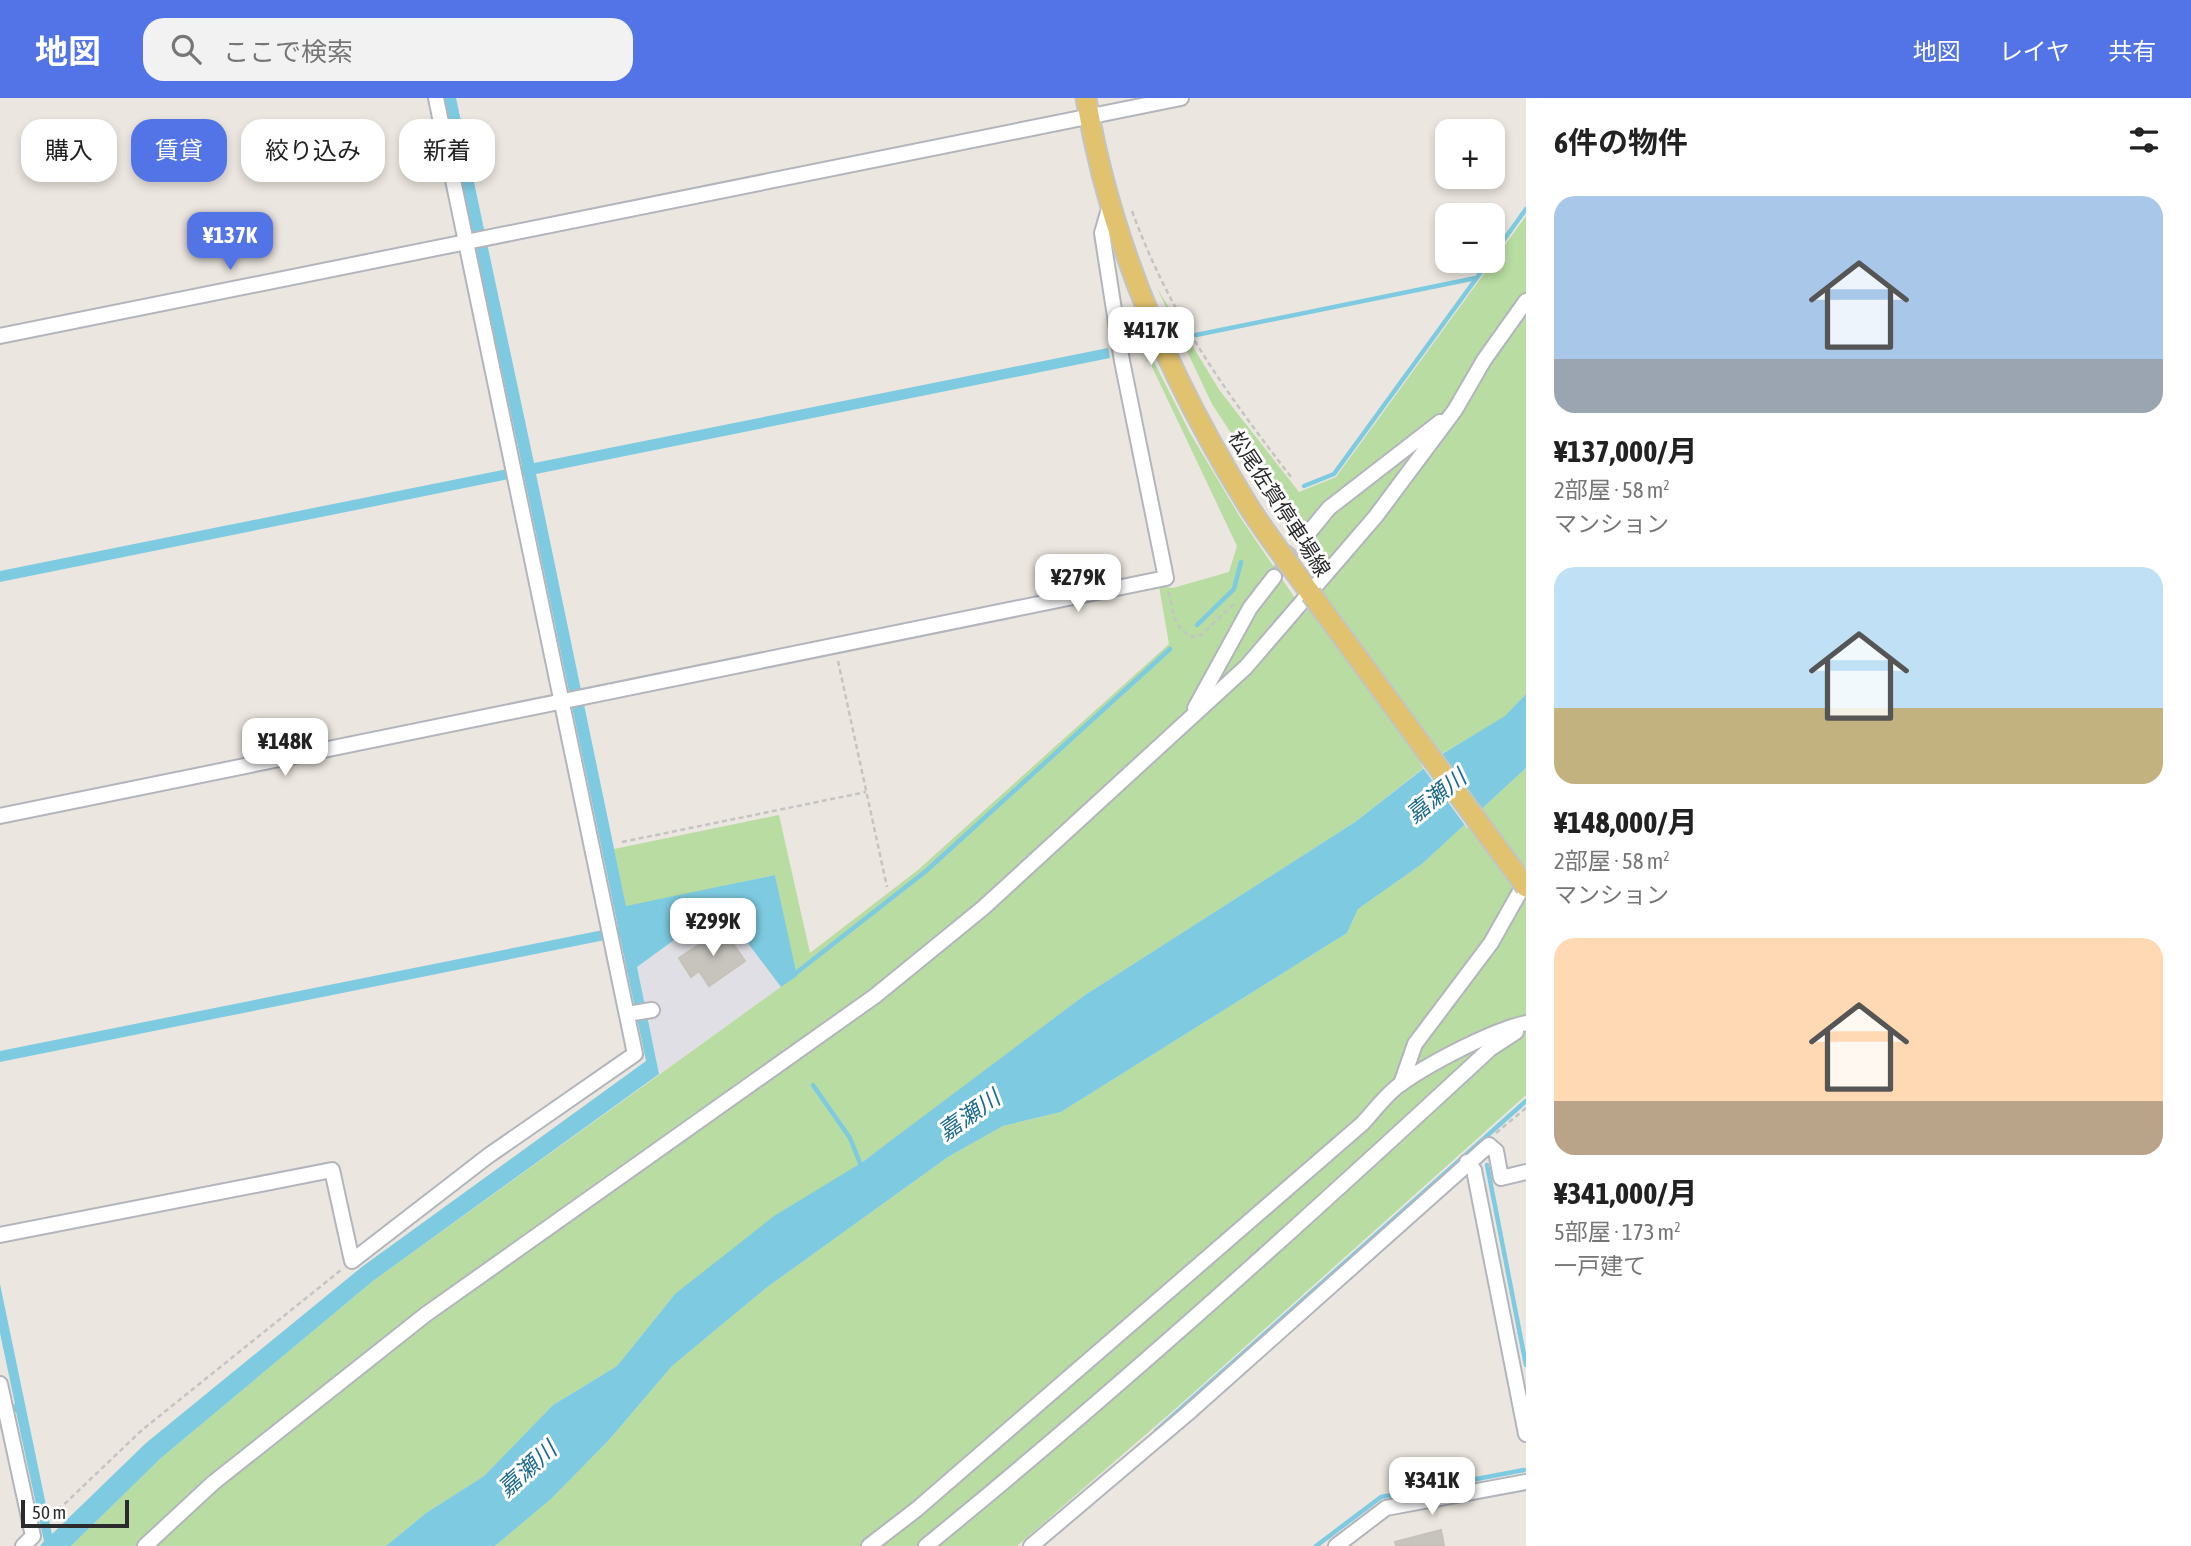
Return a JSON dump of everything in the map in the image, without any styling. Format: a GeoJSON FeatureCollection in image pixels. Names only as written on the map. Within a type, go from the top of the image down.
{"type":"FeatureCollection","features":[{"type":"Feature","properties":{"kind":"main road","name":"松尾佐賀停車場線"},"geometry":{"type":"LineString","coordinates":[[1088,107],[1119,200],[1133,272],[1169,359],[1202,426],[1250,508],[1526,887]]}},
{"type":"Feature","properties":{"kind":"street"},"geometry":{"type":"LineString","coordinates":[[0,1235],[332,1170],[352,1261],[488,1156],[635,1054],[436,98]]}},
{"type":"Feature","properties":{"kind":"street"},"geometry":{"type":"LineString","coordinates":[[0,337],[466,242],[1088,107],[1181,98]]}},
{"type":"Feature","properties":{"kind":"street"},"geometry":{"type":"LineString","coordinates":[[0,816],[587,699],[1166,578],[1122,361],[1102,233],[1119,200]]}},
{"type":"Feature","properties":{"kind":"street"},"geometry":{"type":"LineString","coordinates":[[145,1546],[213,1483],[425,1315],[875,996],[983,908],[1246,667],[1376,516],[1455,410],[1484,360],[1526,301]]}},
{"type":"Feature","properties":{"kind":"street"},"geometry":{"type":"LineString","coordinates":[[1306,536],[1329,508],[1455,410]]}},
{"type":"Feature","properties":{"kind":"street"},"geometry":{"type":"LineString","coordinates":[[1190,717],[1250,608],[1274,577]]}},
{"type":"Feature","properties":{"kind":"street"},"geometry":{"type":"LineString","coordinates":[[1401,1083],[1415,1044],[1491,943],[1526,881]]}},
{"type":"Feature","properties":{"kind":"street"},"geometry":{"type":"LineString","coordinates":[[627,1014],[652,1010]]}},
{"type":"Feature","properties":{"kind":"street"},"geometry":{"type":"LineString","coordinates":[[869,1546],[917,1509],[1353,1132],[1401,1083],[1513,1026],[1526,1024]]}},
{"type":"Feature","properties":{"kind":"street"},"geometry":{"type":"LineString","coordinates":[[926,1546],[1097,1404],[1341,1187],[1490,1049],[1526,1024]]}},
{"type":"Feature","properties":{"kind":"street"},"geometry":{"type":"LineString","coordinates":[[1031,1546],[1187,1414],[1489,1145],[1496,1151],[1501,1178],[1526,1172]]}},
{"type":"Feature","properties":{"kind":"street"},"geometry":{"type":"LineString","coordinates":[[1467,1162],[1474,1170],[1526,1434]]}},
{"type":"Feature","properties":{"kind":"street"},"geometry":{"type":"LineString","coordinates":[[0,1384],[33,1536],[23,1546]]}},
{"type":"Feature","properties":{"kind":"street"},"geometry":{"type":"LineString","coordinates":[[1336,1546],[1386,1508],[1526,1482]]}},
{"type":"Feature","properties":{"kind":"path"},"geometry":{"type":"LineString","coordinates":[[1119,200],[1171,302],[1222,388],[1291,477]]}},
{"type":"Feature","properties":{"kind":"path"},"geometry":{"type":"LineString","coordinates":[[1166,578],[1177,626],[1182,633],[1193,637],[1201,635],[1244,594]]}},
{"type":"Feature","properties":{"kind":"path"},"geometry":{"type":"LineString","coordinates":[[835,647],[887,887]]}},
{"type":"Feature","properties":{"kind":"path"},"geometry":{"type":"LineString","coordinates":[[622,842],[866,792]]}},
{"type":"Feature","properties":{"kind":"path"},"geometry":{"type":"LineString","coordinates":[[1489,1145],[1494,1135],[1526,1108]]}},
{"type":"Feature","properties":{"kind":"path"},"geometry":{"type":"LineString","coordinates":[[54,1514],[142,1430],[352,1261]]}},
{"type":"Feature","properties":{"kind":"shaded area"},"geometry":{"type":"Polygon","coordinates":[[[714,911],[726,914],[781,987],[659,1074],[637,967],[714,911]]]}},
{"type":"Feature","properties":{"kind":"green space"},"geometry":{"type":"Polygon","coordinates":[[[1526,216],[1526,694],[1505,717],[1441,754],[1355,822],[1085,995],[917,1123],[675,1294],[617,1366],[553,1405],[484,1476],[426,1513],[386,1546],[71,1546],[161,1458],[373,1281],[796,976],[775,875],[626,907],[614,849],[779,815],[810,953],[918,870],[1169,644],[1159,586],[1173,588],[1229,572],[1237,546],[1145,352],[1151,356],[1190,433],[1240,517],[1305,613],[1335,577],[1271,494],[1212,404],[1157,288],[1220,391],[1299,492],[1336,477],[1485,273],[1505,273],[1505,245],[1526,216]]]}},
{"type":"Feature","properties":{"kind":"green space"},"geometry":{"type":"Polygon","coordinates":[[[1526,768],[1526,1095],[1182,1403],[1017,1546],[495,1546],[551,1499],[609,1440],[672,1366],[766,1288],[948,1157],[1003,1126],[1061,1112],[1347,933],[1358,909],[1422,864],[1526,768]]]}},
{"type":"Feature","properties":{"kind":"water"},"geometry":{"type":"Polygon","coordinates":[[[444,98],[456,98],[460,119],[448,119],[444,98]]]}},
{"type":"Feature","properties":{"kind":"water"},"geometry":{"type":"Polygon","coordinates":[[[462,182],[474,182],[534,463],[1108,348],[1110,358],[536,474],[626,906],[775,875],[797,976],[781,987],[726,914],[714,911],[637,967],[659,1074],[373,1281],[161,1458],[71,1546],[40,1546],[44,1541],[16,1412],[0,1415],[0,1407],[15,1404],[0,1333],[0,1284],[52,1534],[146,1443],[363,1266],[646,1061],[620,937],[0,1062],[0,1051],[618,927],[524,476],[0,582],[0,571],[522,466],[462,182]]]}},
{"type":"Feature","properties":{"kind":"water","name":"嘉瀬川"},"geometry":{"type":"Polygon","coordinates":[[[1526,694],[1526,768],[1422,864],[1358,909],[1347,933],[1061,1112],[1003,1126],[948,1157],[766,1288],[672,1366],[609,1440],[551,1499],[495,1546],[386,1546],[426,1513],[484,1476],[553,1405],[617,1366],[675,1294],[774,1216],[861,1163],[1085,995],[1355,822],[1442,754],[1505,716],[1526,694]]]}},
{"type":"Feature","properties":{"kind":"pier"},"geometry":{"type":"Polygon","coordinates":[[[1439,751],[1483,811],[1467,828],[1421,765],[1439,751]]]}},
{"type":"Feature","properties":{"kind":"building"},"geometry":{"type":"Polygon","coordinates":[[[723,929],[745,961],[709,986],[699,971],[691,977],[679,958],[723,929]]]}},
{"type":"Feature","properties":{"kind":"building"},"geometry":{"type":"Polygon","coordinates":[[[1441,1530],[1444,1546],[1396,1546],[1395,1542],[1441,1530]]]}},
{"type":"Feature","properties":{"kind":"waterway"},"geometry":{"type":"LineString","coordinates":[[1505,238],[1526,209]]}},
{"type":"Feature","properties":{"kind":"waterway"},"geometry":{"type":"LineString","coordinates":[[1304,486],[1334,474],[1480,273]]}},
{"type":"Feature","properties":{"kind":"waterway"},"geometry":{"type":"LineString","coordinates":[[1196,335],[1476,278]]}},
{"type":"Feature","properties":{"kind":"waterway"},"geometry":{"type":"LineString","coordinates":[[1131,348],[1141,346]]}},
{"type":"Feature","properties":{"kind":"waterway"},"geometry":{"type":"LineString","coordinates":[[1197,625],[1234,589],[1241,562]]}},
{"type":"Feature","properties":{"kind":"waterway"},"geometry":{"type":"LineString","coordinates":[[796,973],[926,871],[1170,649]]}},
{"type":"Feature","properties":{"kind":"waterway"},"geometry":{"type":"LineString","coordinates":[[813,1085],[850,1138],[862,1168]]}},
{"type":"Feature","properties":{"kind":"waterway"},"geometry":{"type":"LineString","coordinates":[[1156,1431],[1526,1101]]}},
{"type":"Feature","properties":{"kind":"waterway"},"geometry":{"type":"LineString","coordinates":[[1487,1165],[1526,1365]]}},
{"type":"Feature","properties":{"kind":"waterway"},"geometry":{"type":"LineString","coordinates":[[1316,1546],[1381,1497],[1524,1470]]}},
{"type":"Feature","properties":{"kind":"tunnel"},"geometry":{"type":"LineString","coordinates":[[1274,577],[1306,536]]}}]}
